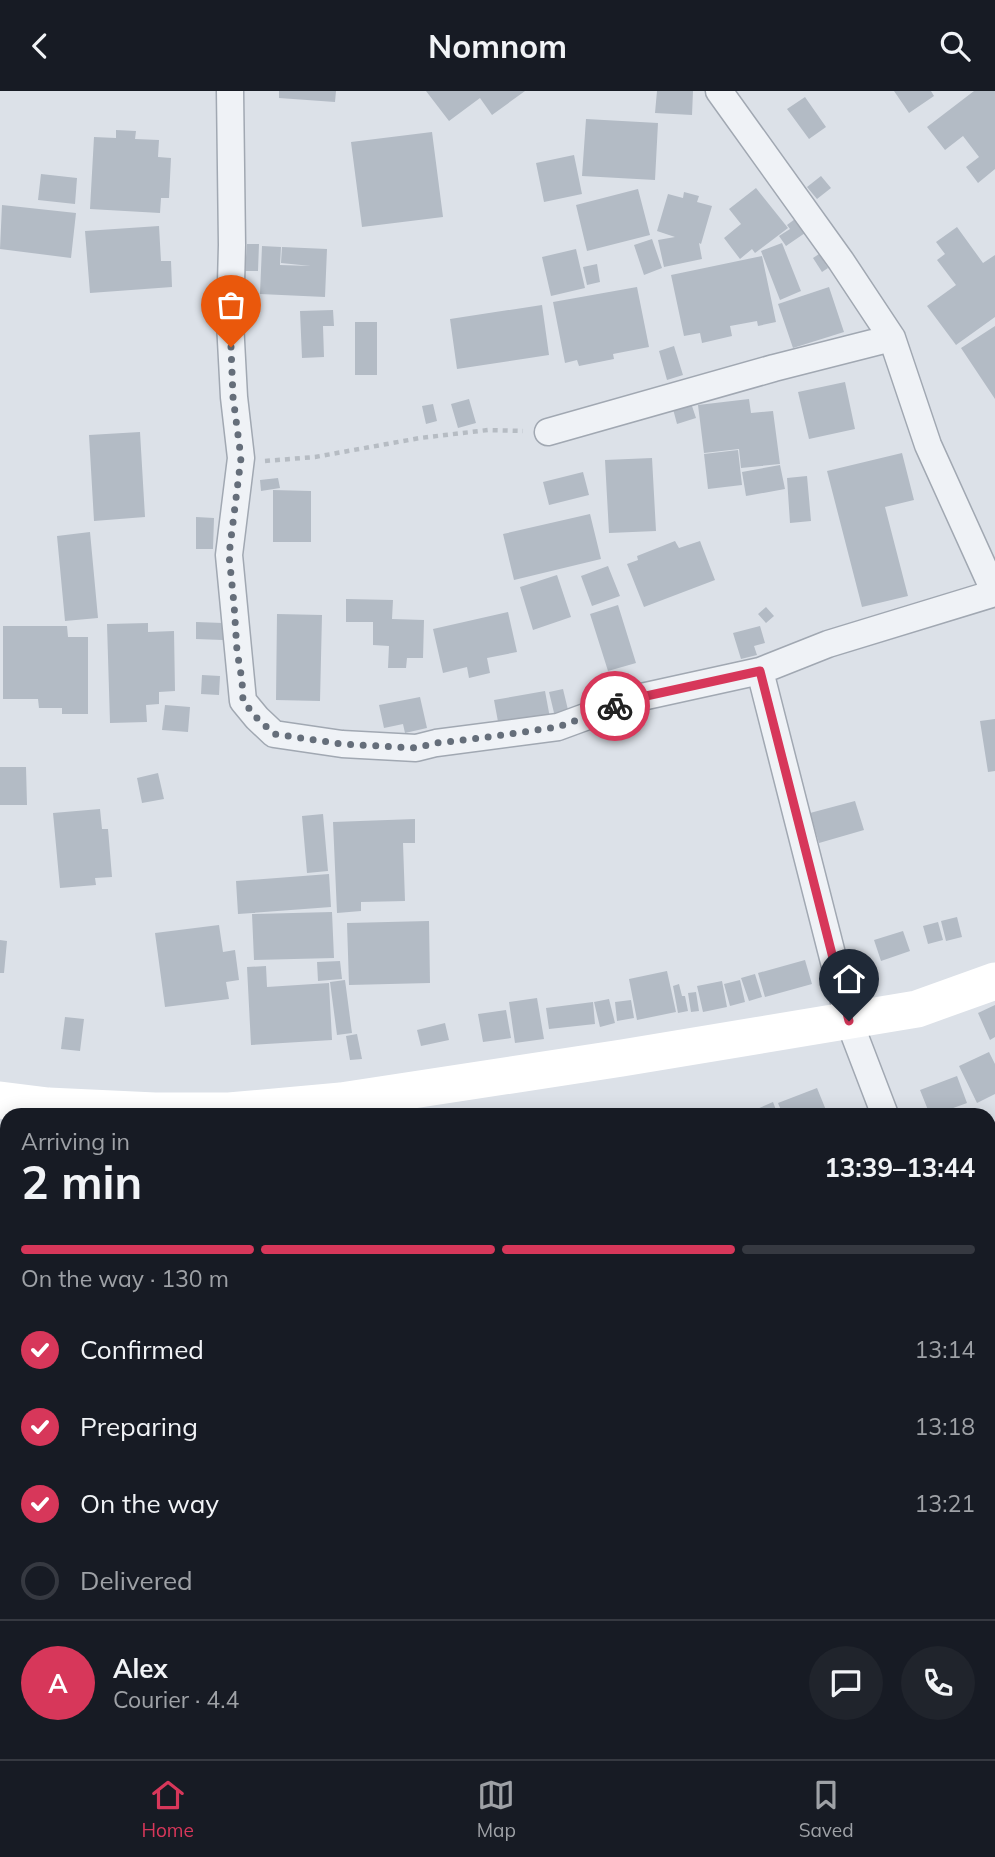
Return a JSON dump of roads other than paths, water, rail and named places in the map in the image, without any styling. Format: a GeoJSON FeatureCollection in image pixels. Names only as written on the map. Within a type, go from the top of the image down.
{"type":"FeatureCollection","features":[{"type":"Feature","properties":{"kind":"main road"},"geometry":{"type":"LineString","coordinates":[[262,1108],[329,1102],[485,1080],[849,1021],[917,1009],[995,981]]}},
{"type":"Feature","properties":{"kind":"main road"},"geometry":{"type":"LineString","coordinates":[[0,1100],[75,1108]]}},
{"type":"Feature","properties":{"kind":"street"},"geometry":{"type":"LineString","coordinates":[[230,91],[230,323],[233,397],[241,458],[229,555],[243,701],[274,734],[342,744],[416,748],[558,727],[637,698],[760,671],[828,643],[995,593],[928,445],[892,338],[841,261],[719,91]]}},
{"type":"Feature","properties":{"kind":"street"},"geometry":{"type":"LineString","coordinates":[[548,432],[774,368],[892,338]]}},
{"type":"Feature","properties":{"kind":"street"},"geometry":{"type":"LineString","coordinates":[[760,671],[849,1021],[882,1108]]}}]}
